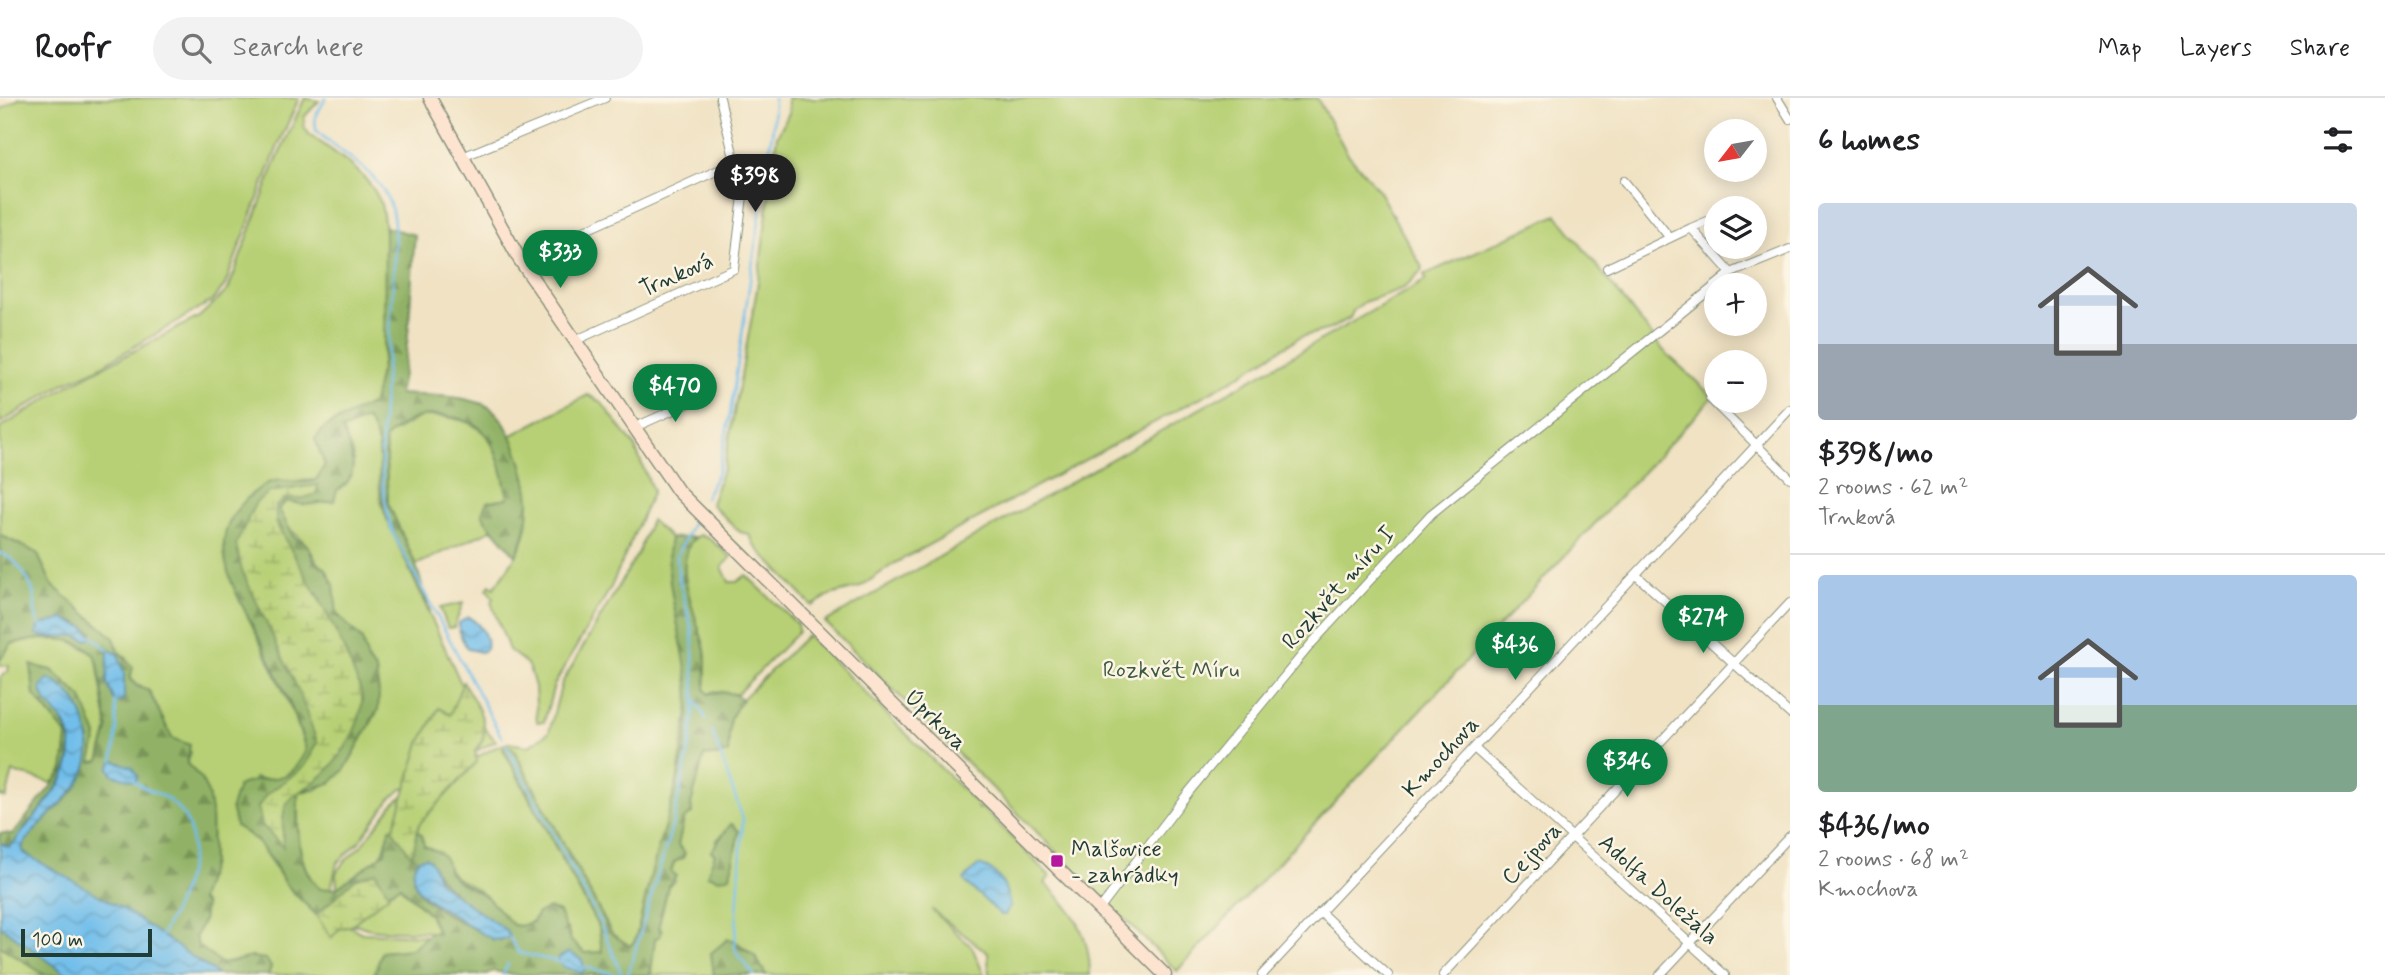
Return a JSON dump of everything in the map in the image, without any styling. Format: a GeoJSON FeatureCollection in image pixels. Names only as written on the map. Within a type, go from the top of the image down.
{"type":"FeatureCollection","features":[{"type":"Feature","properties":{"kind":"street","name":"Úprkova"},"geometry":{"type":"LineString","coordinates":[[430,98],[460,158],[520,260],[678,491],[1165,975]]}},
{"type":"Feature","properties":{"kind":"street"},"geometry":{"type":"LineString","coordinates":[[460,158],[605,98]]}},
{"type":"Feature","properties":{"kind":"street"},"geometry":{"type":"LineString","coordinates":[[520,260],[736,162],[720,98]]}},
{"type":"Feature","properties":{"kind":"street"},"geometry":{"type":"LineString","coordinates":[[1777,98],[1790,119]]}},
{"type":"Feature","properties":{"kind":"street","name":"Trnková"},"geometry":{"type":"LineString","coordinates":[[574,341],[734,270],[743,196],[736,162]]}},
{"type":"Feature","properties":{"kind":"street"},"geometry":{"type":"LineString","coordinates":[[1624,181],[1670,238]]}},
{"type":"Feature","properties":{"kind":"street"},"geometry":{"type":"LineString","coordinates":[[1607,268],[1704,222]]}},
{"type":"Feature","properties":{"kind":"street"},"geometry":{"type":"LineString","coordinates":[[1691,228],[1731,273]]}},
{"type":"Feature","properties":{"kind":"street","name":"Rozkvět míru I"},"geometry":{"type":"LineString","coordinates":[[1731,273],[1790,249]]}},
{"type":"Feature","properties":{"kind":"street","name":"Rozkvět míru I"},"geometry":{"type":"LineString","coordinates":[[1099,910],[1188,793],[1304,653],[1431,514],[1704,295]]}},
{"type":"Feature","properties":{"kind":"street"},"geometry":{"type":"LineString","coordinates":[[633,428],[705,396]]}},
{"type":"Feature","properties":{"kind":"street","name":"Kmochova"},"geometry":{"type":"LineString","coordinates":[[1262,975],[1790,409]]}},
{"type":"Feature","properties":{"kind":"street"},"geometry":{"type":"LineString","coordinates":[[1724,413],[1790,478]]}},
{"type":"Feature","properties":{"kind":"street"},"geometry":{"type":"LineString","coordinates":[[1636,575],[1790,714]]}},
{"type":"Feature","properties":{"kind":"street","name":"Cejpova"},"geometry":{"type":"LineString","coordinates":[[1443,975],[1790,603]]}},
{"type":"Feature","properties":{"kind":"street","name":"Adolfa Doležala"},"geometry":{"type":"LineString","coordinates":[[1474,748],[1725,975]]}},
{"type":"Feature","properties":{"kind":"street"},"geometry":{"type":"LineString","coordinates":[[1660,975],[1790,836]]}},
{"type":"Feature","properties":{"kind":"street"},"geometry":{"type":"LineString","coordinates":[[1320,912],[1388,975]]}},
{"type":"Feature","properties":{"kind":"green space"},"geometry":{"type":"Polygon","coordinates":[[[20,98],[299,98],[225,285],[212,301],[96,369],[65,383],[0,423],[0,110],[20,98]]]}},
{"type":"Feature","properties":{"kind":"green space"},"geometry":{"type":"Polygon","coordinates":[[[305,98],[319,101],[304,117],[304,127],[309,134],[366,179],[379,199],[385,238],[385,334],[378,388],[373,402],[359,413],[330,424],[315,439],[325,465],[316,480],[296,481],[253,493],[235,512],[224,543],[233,584],[293,712],[306,750],[297,765],[286,775],[272,779],[254,778],[236,826],[256,840],[292,892],[325,921],[345,924],[362,933],[427,936],[411,949],[382,952],[375,971],[377,975],[268,975],[271,967],[252,957],[222,964],[198,946],[195,937],[203,921],[205,905],[199,900],[212,863],[211,812],[200,777],[187,764],[191,752],[172,738],[149,691],[132,679],[127,658],[119,652],[114,638],[52,585],[37,553],[0,535],[0,428],[69,385],[199,317],[228,290],[276,161],[305,98]]]}},
{"type":"Feature","properties":{"kind":"green space"},"geometry":{"type":"Polygon","coordinates":[[[787,98],[1317,98],[1347,153],[1377,188],[1423,269],[1404,288],[1364,302],[1353,311],[1350,318],[1330,329],[1300,337],[1229,382],[895,563],[860,587],[830,595],[812,606],[755,546],[749,534],[740,532],[711,504],[724,467],[757,289],[777,136],[789,113],[787,98]]]}},
{"type":"Feature","properties":{"kind":"green space","name":"Rozkvět Míru"},"geometry":{"type":"Polygon","coordinates":[[[1557,215],[1664,351],[1704,389],[1704,407],[1177,971],[825,622],[1426,280],[1424,275],[1557,215]]]}},
{"type":"Feature","properties":{"kind":"green space"},"geometry":{"type":"Polygon","coordinates":[[[385,227],[415,235],[408,334],[399,394],[464,399],[485,405],[494,411],[510,434],[522,464],[528,493],[528,517],[516,556],[485,520],[482,512],[487,502],[508,498],[500,464],[489,439],[472,423],[438,415],[413,419],[385,438],[388,503],[416,565],[430,612],[385,514],[380,452],[373,429],[366,419],[342,430],[353,463],[350,478],[337,490],[334,501],[305,505],[286,501],[279,509],[293,536],[309,547],[313,560],[326,569],[334,585],[337,614],[362,640],[368,661],[376,671],[379,693],[378,710],[345,769],[331,783],[298,792],[299,844],[306,869],[320,889],[337,888],[385,853],[390,828],[408,824],[422,835],[424,846],[444,858],[448,871],[459,882],[486,896],[513,925],[521,926],[533,922],[538,913],[549,908],[559,912],[571,941],[585,953],[602,952],[599,928],[503,748],[507,746],[513,748],[612,934],[630,946],[635,941],[679,776],[688,720],[688,682],[669,575],[670,538],[695,537],[688,548],[685,576],[705,651],[705,689],[708,694],[726,693],[742,699],[730,719],[728,753],[719,756],[704,755],[691,804],[692,813],[684,819],[678,845],[685,853],[683,858],[674,862],[671,872],[676,876],[668,886],[659,925],[661,935],[655,939],[650,975],[517,975],[493,971],[487,975],[377,975],[375,972],[382,952],[411,949],[431,932],[438,933],[429,914],[400,886],[364,905],[347,918],[354,925],[325,921],[283,881],[275,864],[256,840],[236,826],[231,808],[238,786],[277,778],[292,771],[306,750],[285,692],[230,578],[224,553],[226,532],[239,507],[268,483],[280,480],[316,480],[325,465],[315,439],[325,427],[373,403],[384,354],[385,227]],[[418,859],[413,880],[421,895],[460,922],[485,935],[502,940],[506,930],[446,886],[436,871],[418,859]]]}},
{"type":"Feature","properties":{"kind":"green space"},"geometry":{"type":"Polygon","coordinates":[[[588,395],[601,402],[634,445],[653,491],[611,587],[554,685],[544,722],[537,722],[535,687],[531,673],[527,664],[509,650],[491,602],[493,598],[487,589],[490,585],[494,588],[513,560],[527,529],[527,488],[510,436],[588,395]]]}},
{"type":"Feature","properties":{"kind":"green space"},"geometry":{"type":"Polygon","coordinates":[[[422,416],[462,421],[475,426],[485,435],[499,460],[509,498],[495,500],[485,520],[493,529],[416,565],[388,504],[385,437],[422,416]]]}},
{"type":"Feature","properties":{"kind":"green space"},"geometry":{"type":"Polygon","coordinates":[[[366,418],[377,438],[381,500],[390,527],[478,721],[496,741],[402,789],[390,799],[358,843],[337,863],[331,889],[320,889],[312,880],[302,857],[298,831],[298,792],[316,790],[345,769],[378,710],[376,671],[368,661],[362,640],[337,615],[326,569],[317,562],[306,543],[285,523],[279,509],[286,501],[305,505],[337,490],[353,466],[353,455],[342,430],[366,418]]]}},
{"type":"Feature","properties":{"kind":"green space"},"geometry":{"type":"Polygon","coordinates":[[[318,485],[316,494],[301,499],[286,498],[276,506],[276,523],[345,652],[362,696],[362,706],[356,727],[339,756],[326,772],[286,805],[283,847],[262,825],[258,807],[266,795],[305,766],[317,742],[299,692],[242,571],[236,544],[256,502],[270,492],[318,485]]]}},
{"type":"Feature","properties":{"kind":"green space"},"geometry":{"type":"Polygon","coordinates":[[[651,520],[670,538],[670,571],[687,664],[689,704],[675,795],[635,941],[630,946],[612,934],[503,749],[599,928],[602,952],[585,953],[571,941],[568,929],[538,913],[533,921],[520,926],[512,924],[485,896],[455,877],[439,852],[387,835],[386,845],[377,861],[337,888],[336,873],[343,863],[362,845],[394,803],[407,793],[496,747],[508,743],[529,746],[549,732],[562,683],[638,553],[651,520]]]}},
{"type":"Feature","properties":{"kind":"green space"},"geometry":{"type":"Polygon","coordinates":[[[0,535],[37,553],[52,585],[114,638],[119,652],[133,667],[130,679],[136,686],[149,691],[172,738],[190,745],[187,764],[200,777],[208,793],[212,863],[200,900],[205,905],[203,921],[195,937],[198,946],[222,964],[252,957],[266,959],[271,967],[268,975],[218,975],[161,936],[24,853],[22,847],[33,832],[74,789],[86,760],[89,739],[50,706],[65,725],[70,743],[69,761],[62,778],[14,843],[9,847],[0,843],[0,833],[13,834],[63,771],[67,735],[34,695],[31,665],[52,670],[82,698],[97,736],[91,762],[99,761],[108,729],[98,663],[92,653],[72,641],[47,639],[11,644],[0,660],[0,620],[3,619],[0,605],[0,535]],[[64,619],[40,625],[40,636],[68,633],[87,640],[92,632],[76,622],[64,619]],[[107,652],[124,698],[124,673],[118,654],[107,652]]]}},
{"type":"Feature","properties":{"kind":"green space"},"geometry":{"type":"Polygon","coordinates":[[[700,535],[710,539],[731,557],[722,567],[729,582],[737,582],[746,575],[797,624],[798,632],[737,694],[715,691],[708,694],[705,689],[705,650],[684,571],[685,556],[690,544],[700,535]]]}},
{"type":"Feature","properties":{"kind":"green space"},"geometry":{"type":"Polygon","coordinates":[[[463,603],[454,627],[448,628],[440,608],[463,603]]]}},
{"type":"Feature","properties":{"kind":"green space"},"geometry":{"type":"Polygon","coordinates":[[[807,635],[976,803],[978,809],[981,807],[1050,876],[1045,883],[1064,903],[1083,935],[1090,975],[989,975],[988,953],[931,909],[972,947],[984,975],[766,975],[755,956],[734,940],[711,953],[714,975],[651,975],[655,938],[662,931],[659,925],[668,886],[675,881],[671,872],[674,862],[683,858],[685,853],[678,845],[684,819],[692,813],[691,804],[704,755],[719,756],[728,753],[730,719],[742,699],[807,635]],[[732,824],[716,841],[708,875],[720,879],[730,875],[739,831],[732,824]]]}},
{"type":"Feature","properties":{"kind":"green space"},"geometry":{"type":"Polygon","coordinates":[[[33,639],[69,640],[96,655],[108,729],[99,762],[91,762],[97,736],[89,718],[32,666],[34,695],[67,735],[65,761],[61,773],[52,783],[13,772],[6,798],[0,796],[0,677],[8,672],[9,665],[0,666],[0,660],[11,644],[33,639]]]}},
{"type":"Feature","properties":{"kind":"green space"},"geometry":{"type":"Polygon","coordinates":[[[463,682],[478,708],[484,726],[481,743],[475,751],[477,762],[419,824],[412,857],[393,830],[420,743],[439,708],[450,715],[463,682]]]}},
{"type":"Feature","properties":{"kind":"green space"},"geometry":{"type":"Polygon","coordinates":[[[731,824],[739,831],[730,876],[720,879],[707,875],[715,854],[711,851],[731,824]]]}},
{"type":"Feature","properties":{"kind":"green space"},"geometry":{"type":"Polygon","coordinates":[[[376,872],[389,895],[350,926],[339,929],[331,938],[316,915],[355,879],[376,872]]]}},
{"type":"Feature","properties":{"kind":"green space"},"geometry":{"type":"Polygon","coordinates":[[[399,886],[429,914],[438,933],[378,930],[356,924],[348,918],[364,905],[399,886]]]}},
{"type":"Feature","properties":{"kind":"green space"},"geometry":{"type":"Polygon","coordinates":[[[0,926],[68,975],[45,975],[0,946],[0,926]]]}},
{"type":"Feature","properties":{"kind":"green space"},"geometry":{"type":"Polygon","coordinates":[[[728,939],[755,956],[766,975],[714,975],[711,953],[728,939]]]}},
{"type":"Feature","properties":{"kind":"green space"},"geometry":{"type":"Polygon","coordinates":[[[0,946],[45,975],[0,975],[0,946]]]}},
{"type":"Feature","properties":{"kind":"water"},"geometry":{"type":"Polygon","coordinates":[[[468,617],[485,635],[486,649],[481,652],[468,649],[461,636],[459,623],[468,617]]]}},
{"type":"Feature","properties":{"kind":"water"},"geometry":{"type":"Polygon","coordinates":[[[64,619],[84,627],[94,638],[87,640],[73,636],[47,637],[36,633],[40,625],[64,619]]]}},
{"type":"Feature","properties":{"kind":"water"},"geometry":{"type":"Polygon","coordinates":[[[108,649],[118,654],[124,673],[124,698],[120,702],[115,702],[107,683],[108,649]]]}},
{"type":"Feature","properties":{"kind":"water"},"geometry":{"type":"Polygon","coordinates":[[[49,679],[66,690],[82,713],[89,742],[88,761],[82,777],[72,791],[22,847],[24,853],[125,910],[218,975],[68,975],[0,926],[0,843],[9,847],[14,843],[56,789],[70,759],[71,743],[66,726],[42,692],[41,686],[49,679]]]}},
{"type":"Feature","properties":{"kind":"water"},"geometry":{"type":"Polygon","coordinates":[[[113,760],[132,767],[138,776],[135,781],[113,775],[109,768],[113,760]]]}},
{"type":"Feature","properties":{"kind":"water"},"geometry":{"type":"Polygon","coordinates":[[[426,857],[443,885],[506,930],[510,938],[494,940],[422,894],[413,879],[418,859],[426,857]]]}},
{"type":"Feature","properties":{"kind":"water"},"geometry":{"type":"Polygon","coordinates":[[[979,865],[997,875],[1004,886],[1010,906],[1005,915],[1001,915],[964,879],[979,865]]]}},
{"type":"Feature","properties":{"kind":"water"},"geometry":{"type":"Polygon","coordinates":[[[569,952],[582,960],[585,970],[582,973],[563,967],[558,958],[569,952]]]}},
{"type":"Feature","properties":{"kind":"waterway"},"geometry":{"type":"LineString","coordinates":[[326,98],[315,117],[316,130],[363,167],[386,195],[393,215],[394,258],[381,440],[386,504],[393,533],[502,738]]}},
{"type":"Feature","properties":{"kind":"waterway"},"geometry":{"type":"LineString","coordinates":[[705,498],[718,472],[730,415],[773,127],[774,98]]}},
{"type":"Feature","properties":{"kind":"waterway"},"geometry":{"type":"LineString","coordinates":[[628,975],[673,823],[691,740],[695,700],[692,629],[678,575],[677,555],[694,520]]}},
{"type":"Feature","properties":{"kind":"waterway"},"geometry":{"type":"LineString","coordinates":[[0,553],[16,564],[28,580],[40,625]]}},
{"type":"Feature","properties":{"kind":"waterway"},"geometry":{"type":"LineString","coordinates":[[92,636],[108,650]]}},
{"type":"Feature","properties":{"kind":"waterway"},"geometry":{"type":"LineString","coordinates":[[695,700],[706,719]]}},
{"type":"Feature","properties":{"kind":"waterway"},"geometry":{"type":"LineString","coordinates":[[113,760],[117,729],[115,701]]}},
{"type":"Feature","properties":{"kind":"waterway"},"geometry":{"type":"LineString","coordinates":[[712,731],[743,819],[735,945],[737,954],[754,975]]}},
{"type":"Feature","properties":{"kind":"waterway"},"geometry":{"type":"LineString","coordinates":[[506,745],[599,920],[622,975]]}},
{"type":"Feature","properties":{"kind":"waterway"},"geometry":{"type":"LineString","coordinates":[[133,779],[170,801],[183,815],[190,831],[190,867],[177,904],[161,936]]}},
{"type":"Feature","properties":{"kind":"waterway"},"geometry":{"type":"LineString","coordinates":[[510,938],[519,953],[564,963]]}},
{"type":"Feature","properties":{"kind":"waterway"},"geometry":{"type":"LineString","coordinates":[[503,975],[508,964]]}},
{"type":"Feature","properties":{"kind":"waterway"},"geometry":{"type":"LineString","coordinates":[[584,967],[618,975]]}},
{"type":"Feature","properties":{"kind":"place","name":"Malšovice - zahrádky"},"geometry":{"type":"Point","coordinates":[1057,861]}}]}
